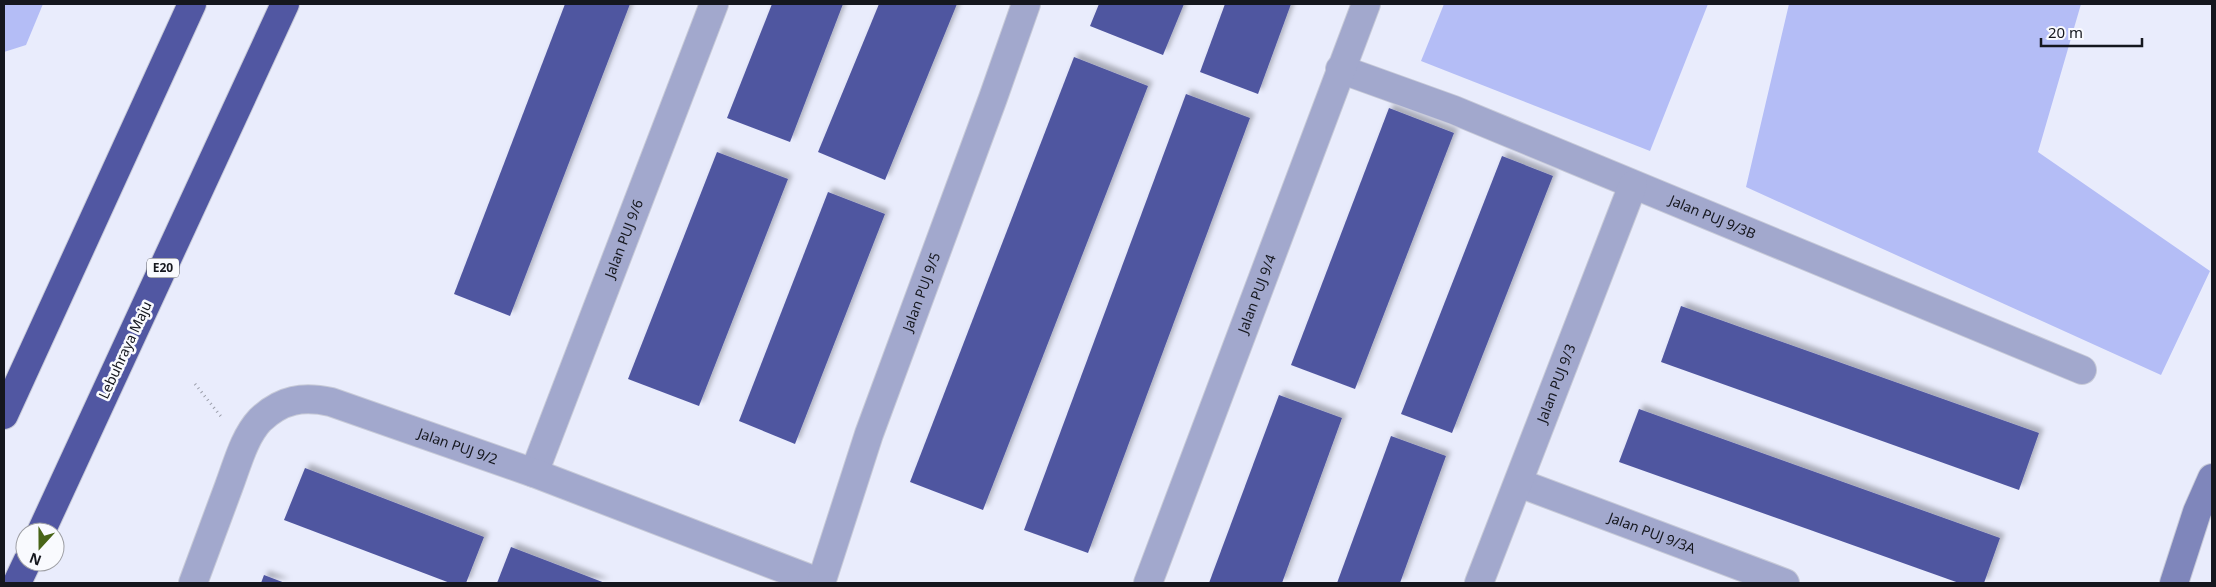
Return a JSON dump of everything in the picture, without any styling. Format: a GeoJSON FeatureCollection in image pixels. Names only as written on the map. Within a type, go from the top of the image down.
{"type":"FeatureCollection","features":[{"type":"Feature","properties":{"kind":"highway"},"geometry":{"type":"LineString","coordinates":[[4,415],[192,4]]}},
{"type":"Feature","properties":{"kind":"highway","name":"Lebuhraya Maju"},"geometry":{"type":"LineString","coordinates":[[46,522],[284,4]]}},
{"type":"Feature","properties":{"kind":"main road"},"geometry":{"type":"LineString","coordinates":[[2174,583],[2197,512],[2212,478]]}},
{"type":"Feature","properties":{"kind":"street","name":"Jalan PUJ 9/6"},"geometry":{"type":"LineString","coordinates":[[534,473],[714,4]]}},
{"type":"Feature","properties":{"kind":"street","name":"Jalan PUJ 9/5"},"geometry":{"type":"LineString","coordinates":[[821,583],[869,434],[1026,4]]}},
{"type":"Feature","properties":{"kind":"street","name":"Jalan PUJ 9/4"},"geometry":{"type":"LineString","coordinates":[[1148,583],[1366,4]]}},
{"type":"Feature","properties":{"kind":"street","name":"Jalan PUJ 9/3B"},"geometry":{"type":"LineString","coordinates":[[1340,69],[1454,110],[2082,370]]}},
{"type":"Feature","properties":{"kind":"street","name":"Jalan PUJ 9/3"},"geometry":{"type":"LineString","coordinates":[[1479,583],[1519,484],[1633,185]]}},
{"type":"Feature","properties":{"kind":"street","name":"Jalan PUJ 9/2"},"geometry":{"type":"LineString","coordinates":[[193,583],[245,445],[259,421],[272,411],[292,401],[310,397],[331,402],[534,473],[821,583]]}},
{"type":"Feature","properties":{"kind":"street","name":"Jalan PUJ 9/3A"},"geometry":{"type":"LineString","coordinates":[[1519,484],[1785,583]]}},
{"type":"Feature","properties":{"kind":"path"},"geometry":{"type":"LineString","coordinates":[[195,384],[245,445]]}},
{"type":"Feature","properties":{"kind":"shaded area"},"geometry":{"type":"Polygon","coordinates":[[[4,4],[43,4],[26,45],[4,52],[4,4]]]}},
{"type":"Feature","properties":{"kind":"shaded area"},"geometry":{"type":"Polygon","coordinates":[[[1444,4],[1708,4],[1650,151],[1421,61],[1444,4]]]}},
{"type":"Feature","properties":{"kind":"shaded area"},"geometry":{"type":"Polygon","coordinates":[[[1789,4],[2081,4],[2038,152],[2210,271],[2161,375],[1746,187],[1789,4]]]}},
{"type":"Feature","properties":{"kind":"building"},"geometry":{"type":"Polygon","coordinates":[[[565,4],[630,4],[510,316],[454,294],[565,4]]]}},
{"type":"Feature","properties":{"kind":"building"},"geometry":{"type":"Polygon","coordinates":[[[772,4],[843,4],[790,142],[727,118],[772,4]]]}},
{"type":"Feature","properties":{"kind":"building"},"geometry":{"type":"Polygon","coordinates":[[[879,4],[957,4],[885,180],[818,152],[879,4]]]}},
{"type":"Feature","properties":{"kind":"building"},"geometry":{"type":"Polygon","coordinates":[[[1099,4],[1184,4],[1163,55],[1090,26],[1099,4]]]}},
{"type":"Feature","properties":{"kind":"building"},"geometry":{"type":"Polygon","coordinates":[[[1225,4],[1291,4],[1258,94],[1200,72],[1225,4]]]}},
{"type":"Feature","properties":{"kind":"building"},"geometry":{"type":"Polygon","coordinates":[[[1074,57],[1148,86],[983,510],[910,482],[1074,57]]]}},
{"type":"Feature","properties":{"kind":"building"},"geometry":{"type":"Polygon","coordinates":[[[1186,94],[1250,118],[1088,553],[1024,530],[1186,94]]]}},
{"type":"Feature","properties":{"kind":"building"},"geometry":{"type":"Polygon","coordinates":[[[1389,108],[1454,133],[1355,389],[1291,365],[1389,108]]]}},
{"type":"Feature","properties":{"kind":"building"},"geometry":{"type":"Polygon","coordinates":[[[717,152],[788,179],[699,406],[628,379],[717,152]]]}},
{"type":"Feature","properties":{"kind":"building"},"geometry":{"type":"Polygon","coordinates":[[[1502,156],[1553,176],[1452,433],[1401,414],[1502,156]]]}},
{"type":"Feature","properties":{"kind":"building"},"geometry":{"type":"Polygon","coordinates":[[[828,192],[885,214],[795,444],[739,421],[828,192]]]}},
{"type":"Feature","properties":{"kind":"building"},"geometry":{"type":"Polygon","coordinates":[[[1681,306],[2039,433],[2019,490],[1661,362],[1681,306]]]}},
{"type":"Feature","properties":{"kind":"building"},"geometry":{"type":"Polygon","coordinates":[[[1279,395],[1342,418],[1282,583],[1209,583],[1279,395]]]}},
{"type":"Feature","properties":{"kind":"building"},"geometry":{"type":"Polygon","coordinates":[[[1639,409],[2000,538],[1984,583],[1959,583],[1619,462],[1639,409]]]}},
{"type":"Feature","properties":{"kind":"building"},"geometry":{"type":"Polygon","coordinates":[[[1391,436],[1446,456],[1400,583],[1337,583],[1391,436]]]}},
{"type":"Feature","properties":{"kind":"building"},"geometry":{"type":"Polygon","coordinates":[[[305,468],[484,537],[466,583],[450,583],[284,520],[305,468]]]}},
{"type":"Feature","properties":{"kind":"building"},"geometry":{"type":"Polygon","coordinates":[[[511,547],[605,583],[497,583],[511,547]]]}},
{"type":"Feature","properties":{"kind":"building"},"geometry":{"type":"Polygon","coordinates":[[[264,575],[285,583],[261,583],[264,575]]]}}]}
